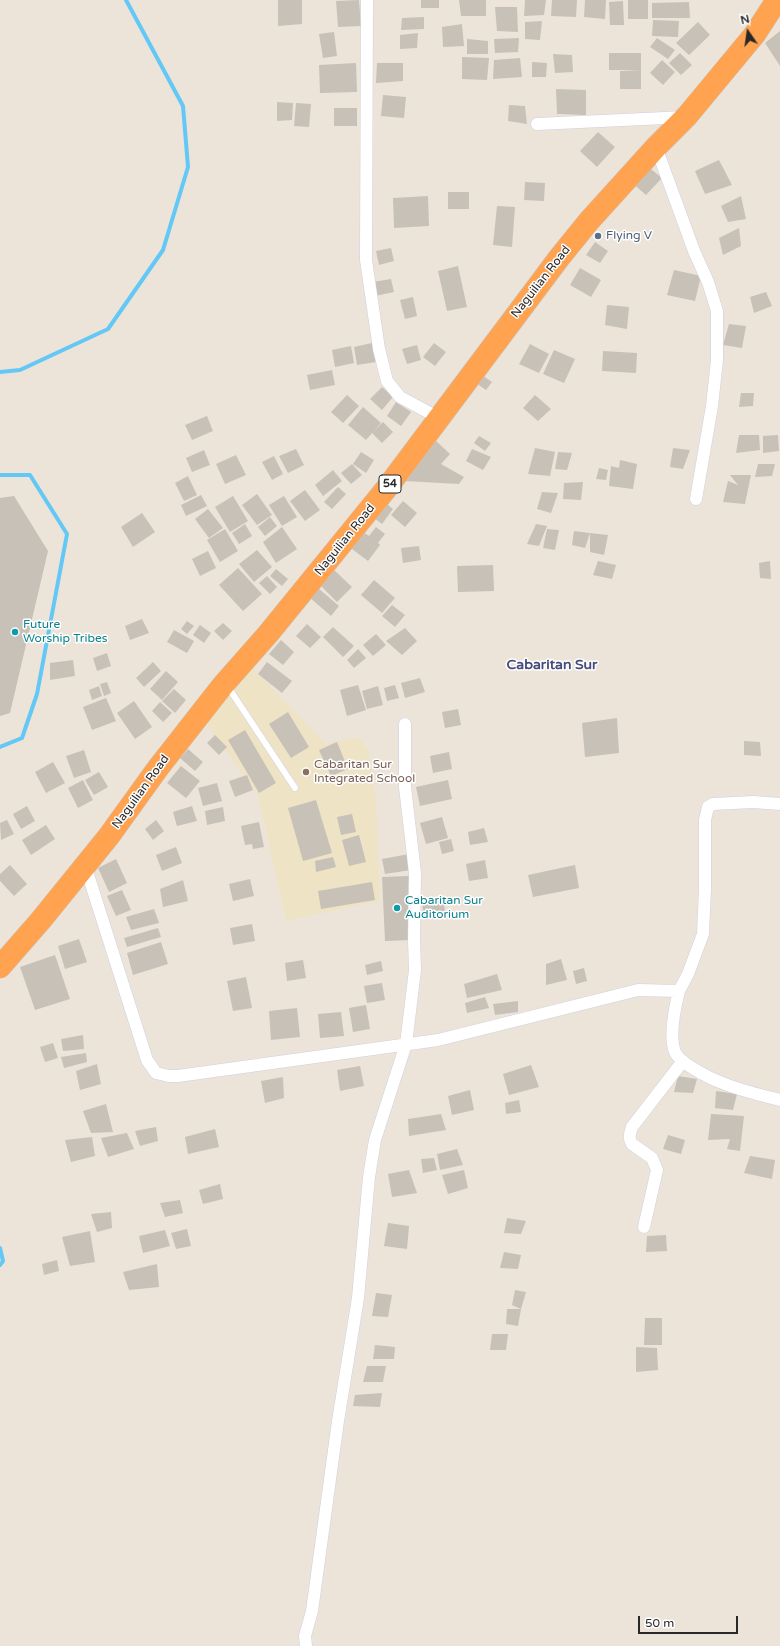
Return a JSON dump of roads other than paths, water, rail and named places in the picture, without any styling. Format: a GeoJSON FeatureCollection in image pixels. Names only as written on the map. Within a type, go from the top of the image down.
{"type":"FeatureCollection","features":[{"type":"Feature","properties":{"kind":"highway","name":"Naguilian Road"},"geometry":{"type":"LineString","coordinates":[[0,967],[85,865],[222,685],[268,634],[376,501],[559,258],[589,221],[656,147],[687,116],[755,34],[777,0]]}},
{"type":"Feature","properties":{"kind":"street"},"geometry":{"type":"LineString","coordinates":[[367,0],[366,260],[379,349],[387,381],[400,397],[439,418]]}},
{"type":"Feature","properties":{"kind":"street"},"geometry":{"type":"LineString","coordinates":[[537,124],[687,116]]}},
{"type":"Feature","properties":{"kind":"street"},"geometry":{"type":"LineString","coordinates":[[656,147],[694,251],[708,282],[717,310],[717,360],[713,398],[696,499]]}},
{"type":"Feature","properties":{"kind":"street"},"geometry":{"type":"LineString","coordinates":[[306,1646],[305,1636],[312,1611],[338,1421],[358,1298],[369,1177],[375,1140],[406,1044],[415,970],[415,873],[404,787],[405,724]]}},
{"type":"Feature","properties":{"kind":"street"},"geometry":{"type":"LineString","coordinates":[[780,804],[745,802],[713,804],[708,807],[705,820],[705,889],[702,934],[688,974],[679,991],[675,1007],[673,1044],[676,1054],[704,1076],[732,1087],[780,1100]]}},
{"type":"Feature","properties":{"kind":"street"},"geometry":{"type":"LineString","coordinates":[[85,865],[147,1060],[156,1073],[169,1076],[178,1076],[406,1044],[471,1032],[638,990],[679,991]]}},
{"type":"Feature","properties":{"kind":"street"},"geometry":{"type":"LineString","coordinates":[[644,1227],[657,1170],[652,1158],[632,1144],[630,1141],[630,1135],[632,1127],[683,1061]]}},
{"type":"Feature","properties":{"kind":"lane"},"geometry":{"type":"LineString","coordinates":[[222,685],[230,690],[295,788]]}},
{"type":"Feature","properties":{"kind":"waterway"},"geometry":{"type":"LineString","coordinates":[[0,372],[20,370],[108,329],[163,250],[188,167],[183,106],[126,0]]}},
{"type":"Feature","properties":{"kind":"waterway"},"geometry":{"type":"LineString","coordinates":[[0,475],[30,475],[67,534],[37,694],[22,738],[0,747]]}},
{"type":"Feature","properties":{"kind":"waterway"},"geometry":{"type":"LineString","coordinates":[[0,1248],[3,1261],[0,1265]]}},
{"type":"Feature","properties":{"kind":"place","name":"Flying V"},"geometry":{"type":"Point","coordinates":[598,236]}},
{"type":"Feature","properties":{"kind":"place","name":"Future Worship Tribes"},"geometry":{"type":"Point","coordinates":[15,632]}},
{"type":"Feature","properties":{"kind":"place","name":"Cabaritan Sur Integrated School"},"geometry":{"type":"Point","coordinates":[306,772]}},
{"type":"Feature","properties":{"kind":"place","name":"Cabaritan Sur Auditorium"},"geometry":{"type":"Point","coordinates":[397,908]}},
{"type":"Feature","properties":{"kind":"district","name":"Cabaritan Sur"},"geometry":{"type":"Point","coordinates":[552,665]}}]}
